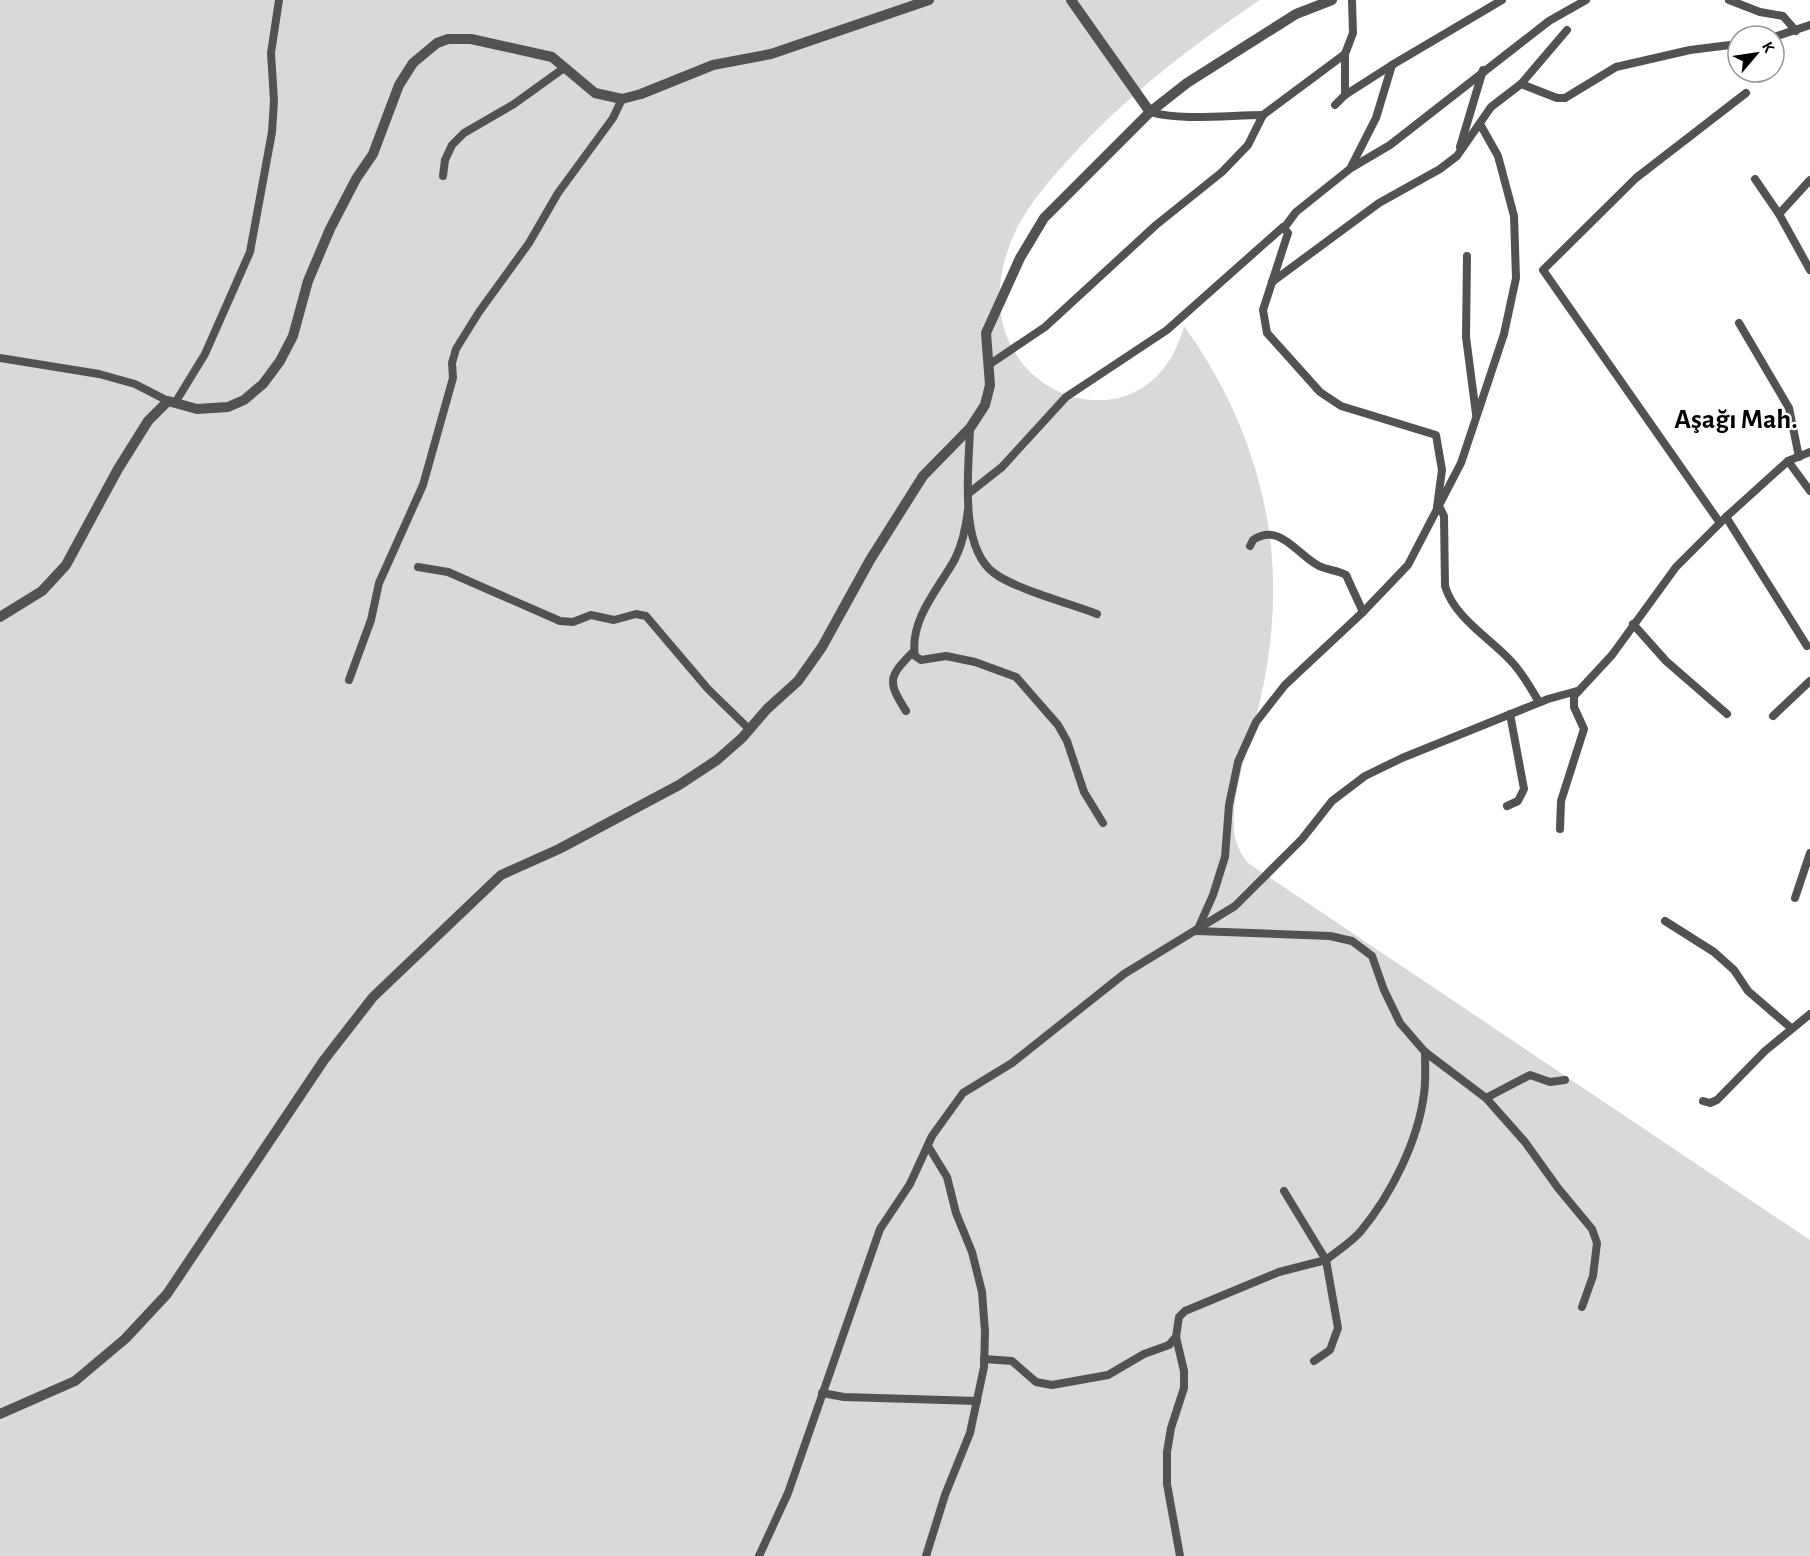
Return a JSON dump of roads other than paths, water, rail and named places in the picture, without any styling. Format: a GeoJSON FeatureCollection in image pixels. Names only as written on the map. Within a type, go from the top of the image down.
{"type":"FeatureCollection","features":[{"type":"Feature","properties":{"kind":"street"},"geometry":{"type":"LineString","coordinates":[[0,617],[42,591],[66,565],[118,469],[148,421],[171,402],[205,354],[250,252],[272,132],[274,101],[271,52],[279,0]]}},
{"type":"Feature","properties":{"kind":"street"},"geometry":{"type":"LineString","coordinates":[[0,358],[99,374],[135,384],[171,402],[197,409],[228,407],[244,400],[263,384],[280,361],[293,336],[308,281],[330,229],[356,179],[373,154],[399,85],[424,52],[448,39],[471,39],[552,57],[594,93],[622,99],[641,94],[713,65],[771,54],[929,0]]}},
{"type":"Feature","properties":{"kind":"street"},"geometry":{"type":"LineString","coordinates":[[1071,0],[1150,112],[1181,117],[1263,115]]}},
{"type":"Feature","properties":{"kind":"street"},"geometry":{"type":"LineString","coordinates":[[0,1414],[75,1381],[125,1339],[167,1294],[324,1060],[373,997],[501,875],[559,849],[680,785],[717,760],[798,681],[822,647],[870,560],[923,476],[970,428],[985,405],[990,385],[986,333],[1020,258],[1044,218],[1150,112],[1187,82],[1296,14],[1332,0]]}},
{"type":"Feature","properties":{"kind":"street"},"geometry":{"type":"LineString","coordinates":[[1346,95],[1346,54],[1353,33],[1352,0]]}},
{"type":"Feature","properties":{"kind":"street"},"geometry":{"type":"LineString","coordinates":[[1335,105],[1346,95],[1392,65],[1502,0]]}},
{"type":"Feature","properties":{"kind":"street"},"geometry":{"type":"LineString","coordinates":[[969,493],[1002,467],[1066,397],[1167,330],[1280,228],[1284,228],[1296,212],[1351,168],[1390,145],[1549,21],[1586,0]]}},
{"type":"Feature","properties":{"kind":"street"},"geometry":{"type":"LineString","coordinates":[[1729,0],[1760,12],[1783,16],[1796,31]]}},
{"type":"Feature","properties":{"kind":"street"},"geometry":{"type":"LineString","coordinates":[[1786,34],[1810,25]]}},
{"type":"Feature","properties":{"kind":"street"},"geometry":{"type":"LineString","coordinates":[[1271,283],[1379,203],[1440,169],[1457,156],[1491,107],[1521,84],[1567,30]]}},
{"type":"Feature","properties":{"kind":"street"},"geometry":{"type":"LineString","coordinates":[[1521,84],[1557,98],[1565,98],[1616,67],[1690,50],[1726,46]]}},
{"type":"Feature","properties":{"kind":"street"},"geometry":{"type":"LineString","coordinates":[[990,364],[1045,327],[1156,225],[1222,172],[1248,145],[1263,115],[1346,54]]}},
{"type":"Feature","properties":{"kind":"street"},"geometry":{"type":"LineString","coordinates":[[1351,168],[1376,118],[1392,65]]}},
{"type":"Feature","properties":{"kind":"street"},"geometry":{"type":"LineString","coordinates":[[443,176],[445,160],[452,145],[464,133],[514,104],[564,68]]}},
{"type":"Feature","properties":{"kind":"street"},"geometry":{"type":"LineString","coordinates":[[1457,156],[1484,70]]}},
{"type":"Feature","properties":{"kind":"street"},"geometry":{"type":"LineString","coordinates":[[1746,93],[1636,178],[1543,270],[1723,520],[1809,648]]}},
{"type":"Feature","properties":{"kind":"street"},"geometry":{"type":"LineString","coordinates":[[350,680],[371,620],[379,583],[423,485],[453,378],[452,363],[456,349],[479,312],[529,243],[558,193],[613,118],[622,99]]}},
{"type":"Feature","properties":{"kind":"street"},"geometry":{"type":"LineString","coordinates":[[1197,931],[1213,895],[1225,857],[1229,805],[1238,762],[1256,722],[1285,685],[1363,612],[1408,565],[1461,463],[1504,334],[1516,278],[1514,216],[1498,156],[1480,124]]}},
{"type":"Feature","properties":{"kind":"street"},"geometry":{"type":"LineString","coordinates":[[1755,178],[1779,214],[1810,270]]}},
{"type":"Feature","properties":{"kind":"street"},"geometry":{"type":"LineString","coordinates":[[1779,214],[1810,180]]}},
{"type":"Feature","properties":{"kind":"street"},"geometry":{"type":"LineString","coordinates":[[1284,228],[1288,232],[1263,310],[1267,333],[1320,392],[1341,406],[1436,435],[1442,470],[1438,508],[1444,516],[1445,586],[1448,595],[1455,607],[1510,660],[1539,702]]}},
{"type":"Feature","properties":{"kind":"street"},"geometry":{"type":"LineString","coordinates":[[1467,256],[1466,337],[1476,418]]}},
{"type":"Feature","properties":{"kind":"street"},"geometry":{"type":"LineString","coordinates":[[1739,323],[1790,408],[1799,457]]}},
{"type":"Feature","properties":{"kind":"street"},"geometry":{"type":"LineString","coordinates":[[970,428],[969,493],[965,536],[955,559],[927,604],[918,627],[914,651],[918,660],[946,656],[975,662],[1016,678],[1058,725],[1067,741],[1084,792],[1103,823]]}},
{"type":"Feature","properties":{"kind":"street"},"geometry":{"type":"LineString","coordinates":[[759,1556],[788,1493],[880,1228],[910,1184],[928,1146],[963,1093],[1012,1063],[1124,974],[1235,906],[1302,839],[1332,801],[1365,776],[1539,702],[1577,691],[1612,655],[1676,567],[1723,520],[1788,461],[1810,452]]}},
{"type":"Feature","properties":{"kind":"street"},"geometry":{"type":"LineString","coordinates":[[1788,461],[1810,490]]}},
{"type":"Feature","properties":{"kind":"street"},"geometry":{"type":"LineString","coordinates":[[968,510],[971,531],[986,565],[993,572],[1096,614]]}},
{"type":"Feature","properties":{"kind":"street"},"geometry":{"type":"LineString","coordinates":[[1250,546],[1253,540],[1264,535],[1282,538],[1319,566],[1346,575],[1363,612]]}},
{"type":"Feature","properties":{"kind":"street"},"geometry":{"type":"LineString","coordinates":[[418,567],[448,572],[560,621],[573,622],[591,615],[614,620],[636,614],[646,616],[708,689],[750,729]]}},
{"type":"Feature","properties":{"kind":"street"},"geometry":{"type":"LineString","coordinates":[[1634,624],[1666,661],[1727,714]]}},
{"type":"Feature","properties":{"kind":"street"},"geometry":{"type":"LineString","coordinates":[[906,711],[892,689],[892,682],[900,665],[914,651]]}},
{"type":"Feature","properties":{"kind":"street"},"geometry":{"type":"LineString","coordinates":[[1773,716],[1810,681]]}},
{"type":"Feature","properties":{"kind":"street"},"geometry":{"type":"LineString","coordinates":[[1560,829],[1561,801],[1584,729],[1574,707],[1577,691]]}},
{"type":"Feature","properties":{"kind":"street"},"geometry":{"type":"LineString","coordinates":[[1507,806],[1521,796],[1524,782],[1510,714]]}},
{"type":"Feature","properties":{"kind":"street"},"geometry":{"type":"LineString","coordinates":[[1795,898],[1810,853]]}},
{"type":"Feature","properties":{"kind":"street"},"geometry":{"type":"LineString","coordinates":[[1665,921],[1714,952],[1734,970],[1748,991],[1791,1029]]}},
{"type":"Feature","properties":{"kind":"street"},"geometry":{"type":"LineString","coordinates":[[1197,931],[1330,936],[1352,941],[1372,956],[1384,990],[1400,1023],[1425,1052],[1486,1098],[1525,1142],[1558,1188],[1592,1229],[1597,1243],[1593,1276],[1582,1307]]}},
{"type":"Feature","properties":{"kind":"street"},"geometry":{"type":"LineString","coordinates":[[1703,1101],[1710,1103],[1717,1100],[1765,1051],[1810,1014]]}},
{"type":"Feature","properties":{"kind":"street"},"geometry":{"type":"LineString","coordinates":[[1180,1556],[1167,1484],[1171,1428],[1184,1388],[1184,1371],[1176,1337],[1179,1317],[1185,1311],[1279,1272],[1326,1260],[1360,1233],[1395,1178],[1413,1138],[1424,1094],[1425,1052]]}},
{"type":"Feature","properties":{"kind":"street"},"geometry":{"type":"LineString","coordinates":[[1486,1098],[1530,1075],[1550,1082],[1565,1080]]}},
{"type":"Feature","properties":{"kind":"street"},"geometry":{"type":"LineString","coordinates":[[926,1556],[949,1484],[970,1433],[984,1359],[982,1292],[972,1252],[956,1213],[947,1178],[928,1146]]}},
{"type":"Feature","properties":{"kind":"street"},"geometry":{"type":"LineString","coordinates":[[1284,1191],[1326,1260],[1338,1328],[1330,1350],[1314,1361]]}},
{"type":"Feature","properties":{"kind":"street"},"geometry":{"type":"LineString","coordinates":[[984,1359],[1012,1361],[1036,1382],[1052,1385],[1108,1375],[1144,1354],[1169,1344],[1176,1337]]}},
{"type":"Feature","properties":{"kind":"street"},"geometry":{"type":"LineString","coordinates":[[822,1393],[844,1397],[977,1401]]}},
{"type":"Feature","properties":{"kind":"district","name":"Aşağı Mah."},"geometry":{"type":"Point","coordinates":[1736,418]}}]}
